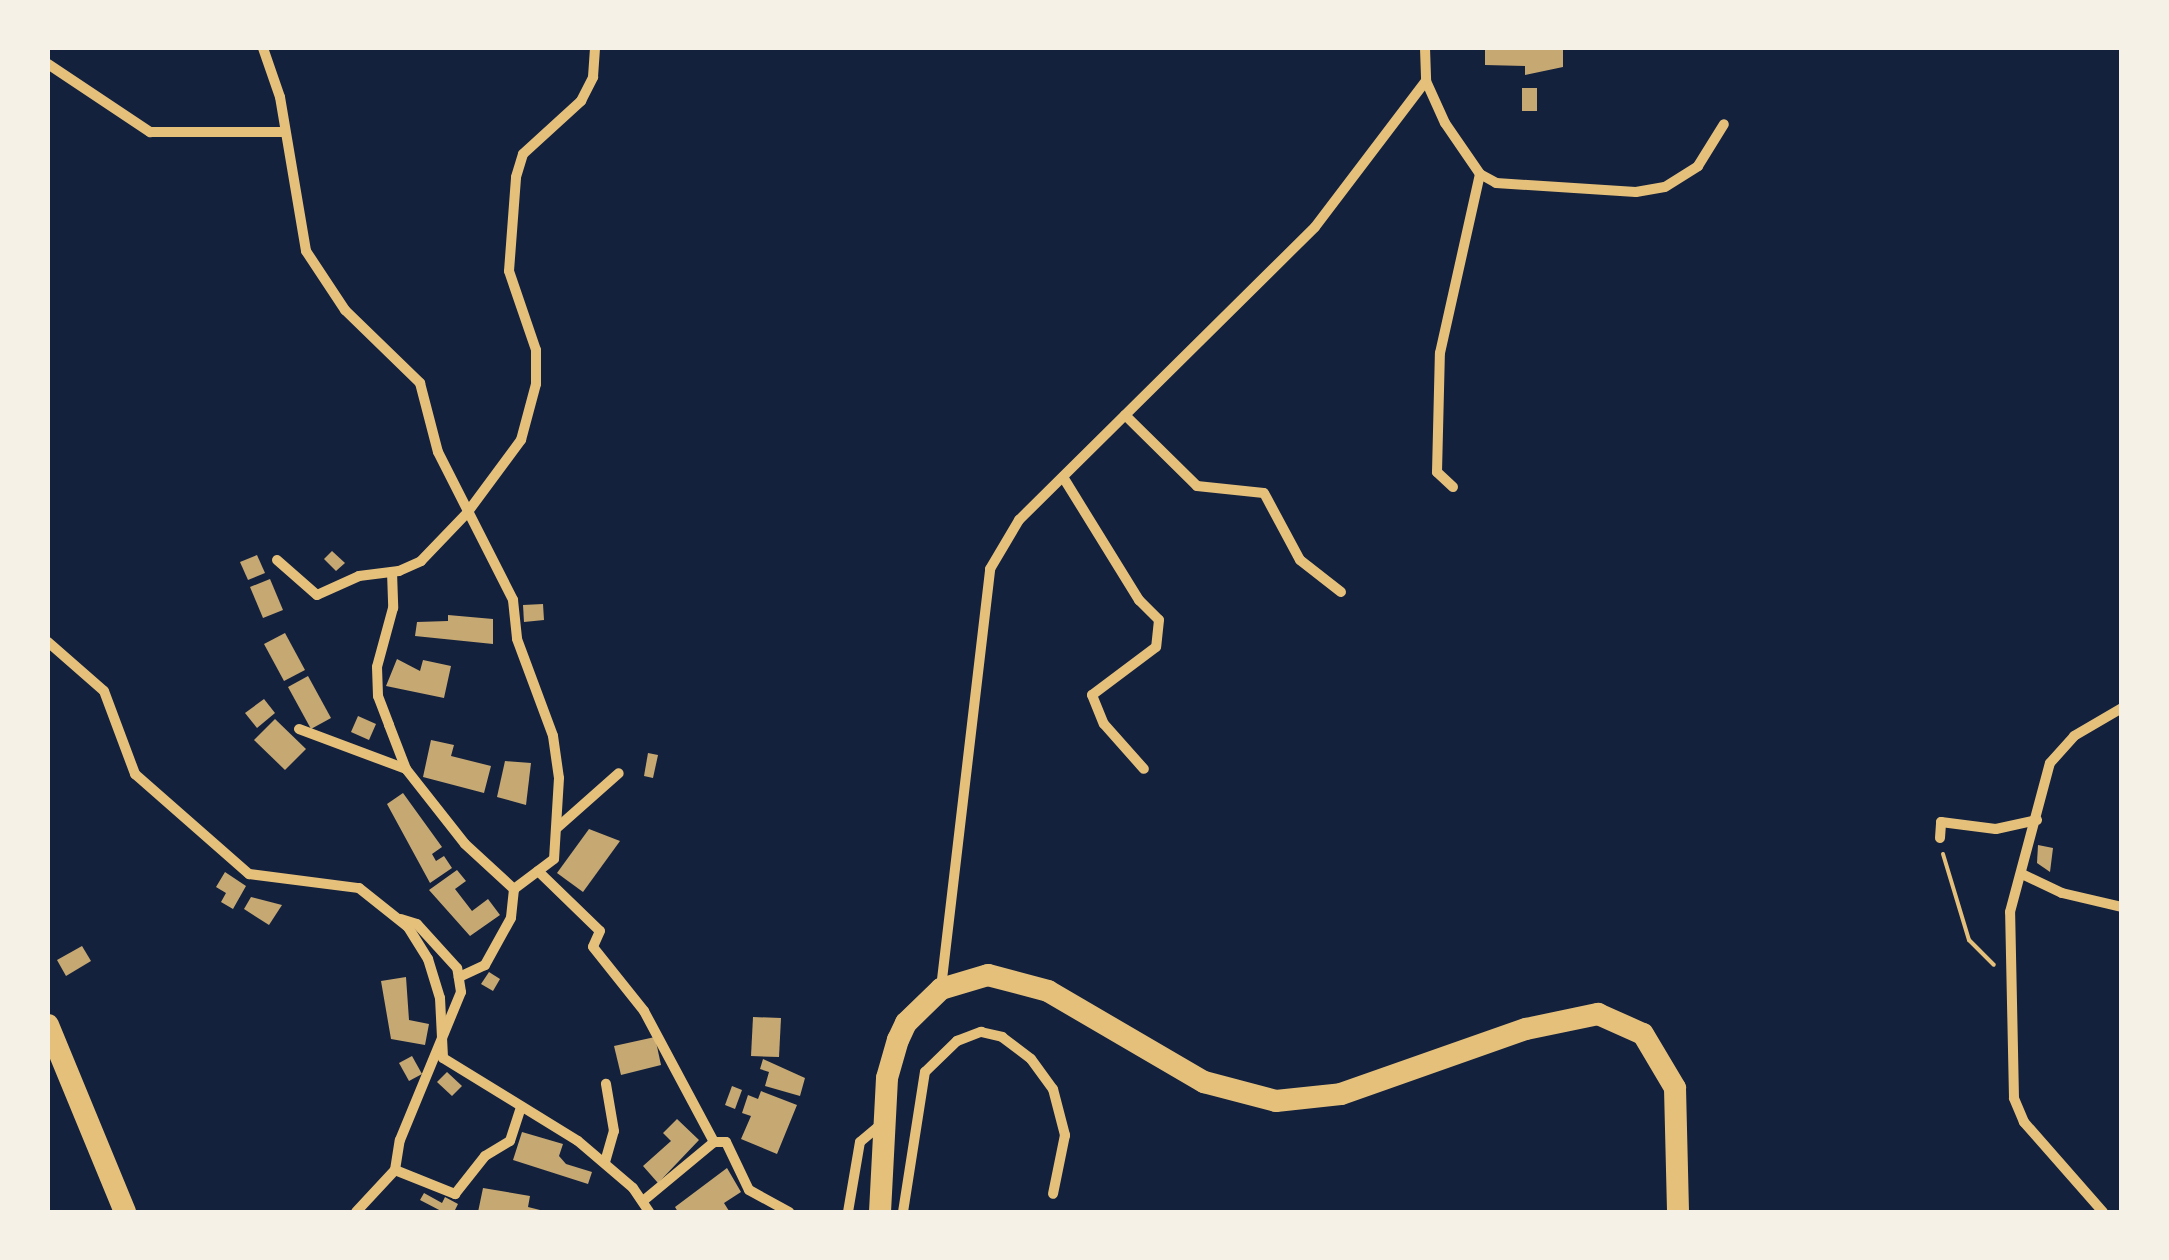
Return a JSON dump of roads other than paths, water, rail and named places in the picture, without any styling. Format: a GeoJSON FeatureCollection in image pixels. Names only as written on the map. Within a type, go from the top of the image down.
{"type":"FeatureCollection","features":[{"type":"Feature","properties":{"kind":"main road"},"geometry":{"type":"LineString","coordinates":[[880,1212],[886,1078],[898,1040],[906,1023],[941,990],[988,975],[1027,982],[1204,1082],[1276,1101],[1341,1094],[1526,1029],[1598,1014],[1643,1034],[1675,1088],[1678,1212]]}},
{"type":"Feature","properties":{"kind":"main road"},"geometry":{"type":"LineString","coordinates":[[48,1024],[124,1212]]}},
{"type":"Feature","properties":{"kind":"street"},"geometry":{"type":"LineString","coordinates":[[263,48],[285,132],[306,251],[346,310],[420,384],[438,452],[512,600],[518,639],[553,736],[558,827],[554,859],[514,888]]}},
{"type":"Feature","properties":{"kind":"street"},"geometry":{"type":"LineString","coordinates":[[276,560],[317,595],[359,576],[392,572],[420,560],[467,512],[521,440],[536,384],[536,350],[509,271],[516,177],[523,154],[581,102],[593,77],[595,48]]}},
{"type":"Feature","properties":{"kind":"street"},"geometry":{"type":"LineString","coordinates":[[1425,48],[1426,81],[1480,174],[1496,183],[1546,188],[1665,187],[1698,166],[1724,124]]}},
{"type":"Feature","properties":{"kind":"street"},"geometry":{"type":"LineString","coordinates":[[48,64],[150,132],[285,132]]}},
{"type":"Feature","properties":{"kind":"street"},"geometry":{"type":"LineString","coordinates":[[941,990],[990,569],[1019,520],[1315,227],[1426,81]]}},
{"type":"Feature","properties":{"kind":"street"},"geometry":{"type":"LineString","coordinates":[[1453,487],[1437,472],[1440,354],[1480,174]]}},
{"type":"Feature","properties":{"kind":"street"},"geometry":{"type":"LineString","coordinates":[[1125,415],[1197,486],[1264,493],[1300,560],[1340,592]]}},
{"type":"Feature","properties":{"kind":"street"},"geometry":{"type":"LineString","coordinates":[[1063,477],[1138,600],[1159,620],[1156,647],[1092,696],[1104,724],[1144,769]]}},
{"type":"Feature","properties":{"kind":"street"},"geometry":{"type":"LineString","coordinates":[[392,572],[378,696],[406,769],[465,844],[514,888]]}},
{"type":"Feature","properties":{"kind":"street"},"geometry":{"type":"LineString","coordinates":[[48,642],[104,691],[135,774],[249,874],[359,888],[399,919],[428,959],[440,998],[442,1058],[606,1162],[649,1212]]}},
{"type":"Feature","properties":{"kind":"street"},"geometry":{"type":"LineString","coordinates":[[2103,1212],[2024,1122],[2014,1098],[2010,912],[2024,875],[2050,763],[2074,736],[2122,708]]}},
{"type":"Feature","properties":{"kind":"street"},"geometry":{"type":"LineString","coordinates":[[299,728],[406,769]]}},
{"type":"Feature","properties":{"kind":"street"},"geometry":{"type":"LineString","coordinates":[[558,827],[619,773]]}},
{"type":"Feature","properties":{"kind":"street"},"geometry":{"type":"LineString","coordinates":[[1940,838],[1941,822],[1996,830],[2037,820]]}},
{"type":"Feature","properties":{"kind":"street"},"geometry":{"type":"LineString","coordinates":[[538,872],[600,931],[593,947],[644,1011],[714,1142]]}},
{"type":"Feature","properties":{"kind":"street"},"geometry":{"type":"LineString","coordinates":[[2024,875],[2062,893],[2122,907]]}},
{"type":"Feature","properties":{"kind":"street"},"geometry":{"type":"LineString","coordinates":[[459,977],[485,965],[496,949],[511,918],[514,888]]}},
{"type":"Feature","properties":{"kind":"street"},"geometry":{"type":"LineString","coordinates":[[356,1212],[395,1170],[440,1040],[450,1032],[459,977],[416,924],[399,919]]}},
{"type":"Feature","properties":{"kind":"street"},"geometry":{"type":"LineString","coordinates":[[903,1212],[924,1072],[957,1041],[980,1032],[1002,1037],[1031,1059],[1053,1089],[1066,1135],[1053,1194]]}},
{"type":"Feature","properties":{"kind":"street"},"geometry":{"type":"LineString","coordinates":[[606,1084],[614,1132],[606,1162]]}},
{"type":"Feature","properties":{"kind":"street"},"geometry":{"type":"LineString","coordinates":[[395,1170],[455,1194],[485,1156],[510,1141],[521,1107]]}},
{"type":"Feature","properties":{"kind":"street"},"geometry":{"type":"LineString","coordinates":[[848,1212],[860,1142],[885,1121]]}},
{"type":"Feature","properties":{"kind":"street"},"geometry":{"type":"LineString","coordinates":[[642,1201],[714,1142],[726,1142],[749,1190],[789,1212]]}}]}
